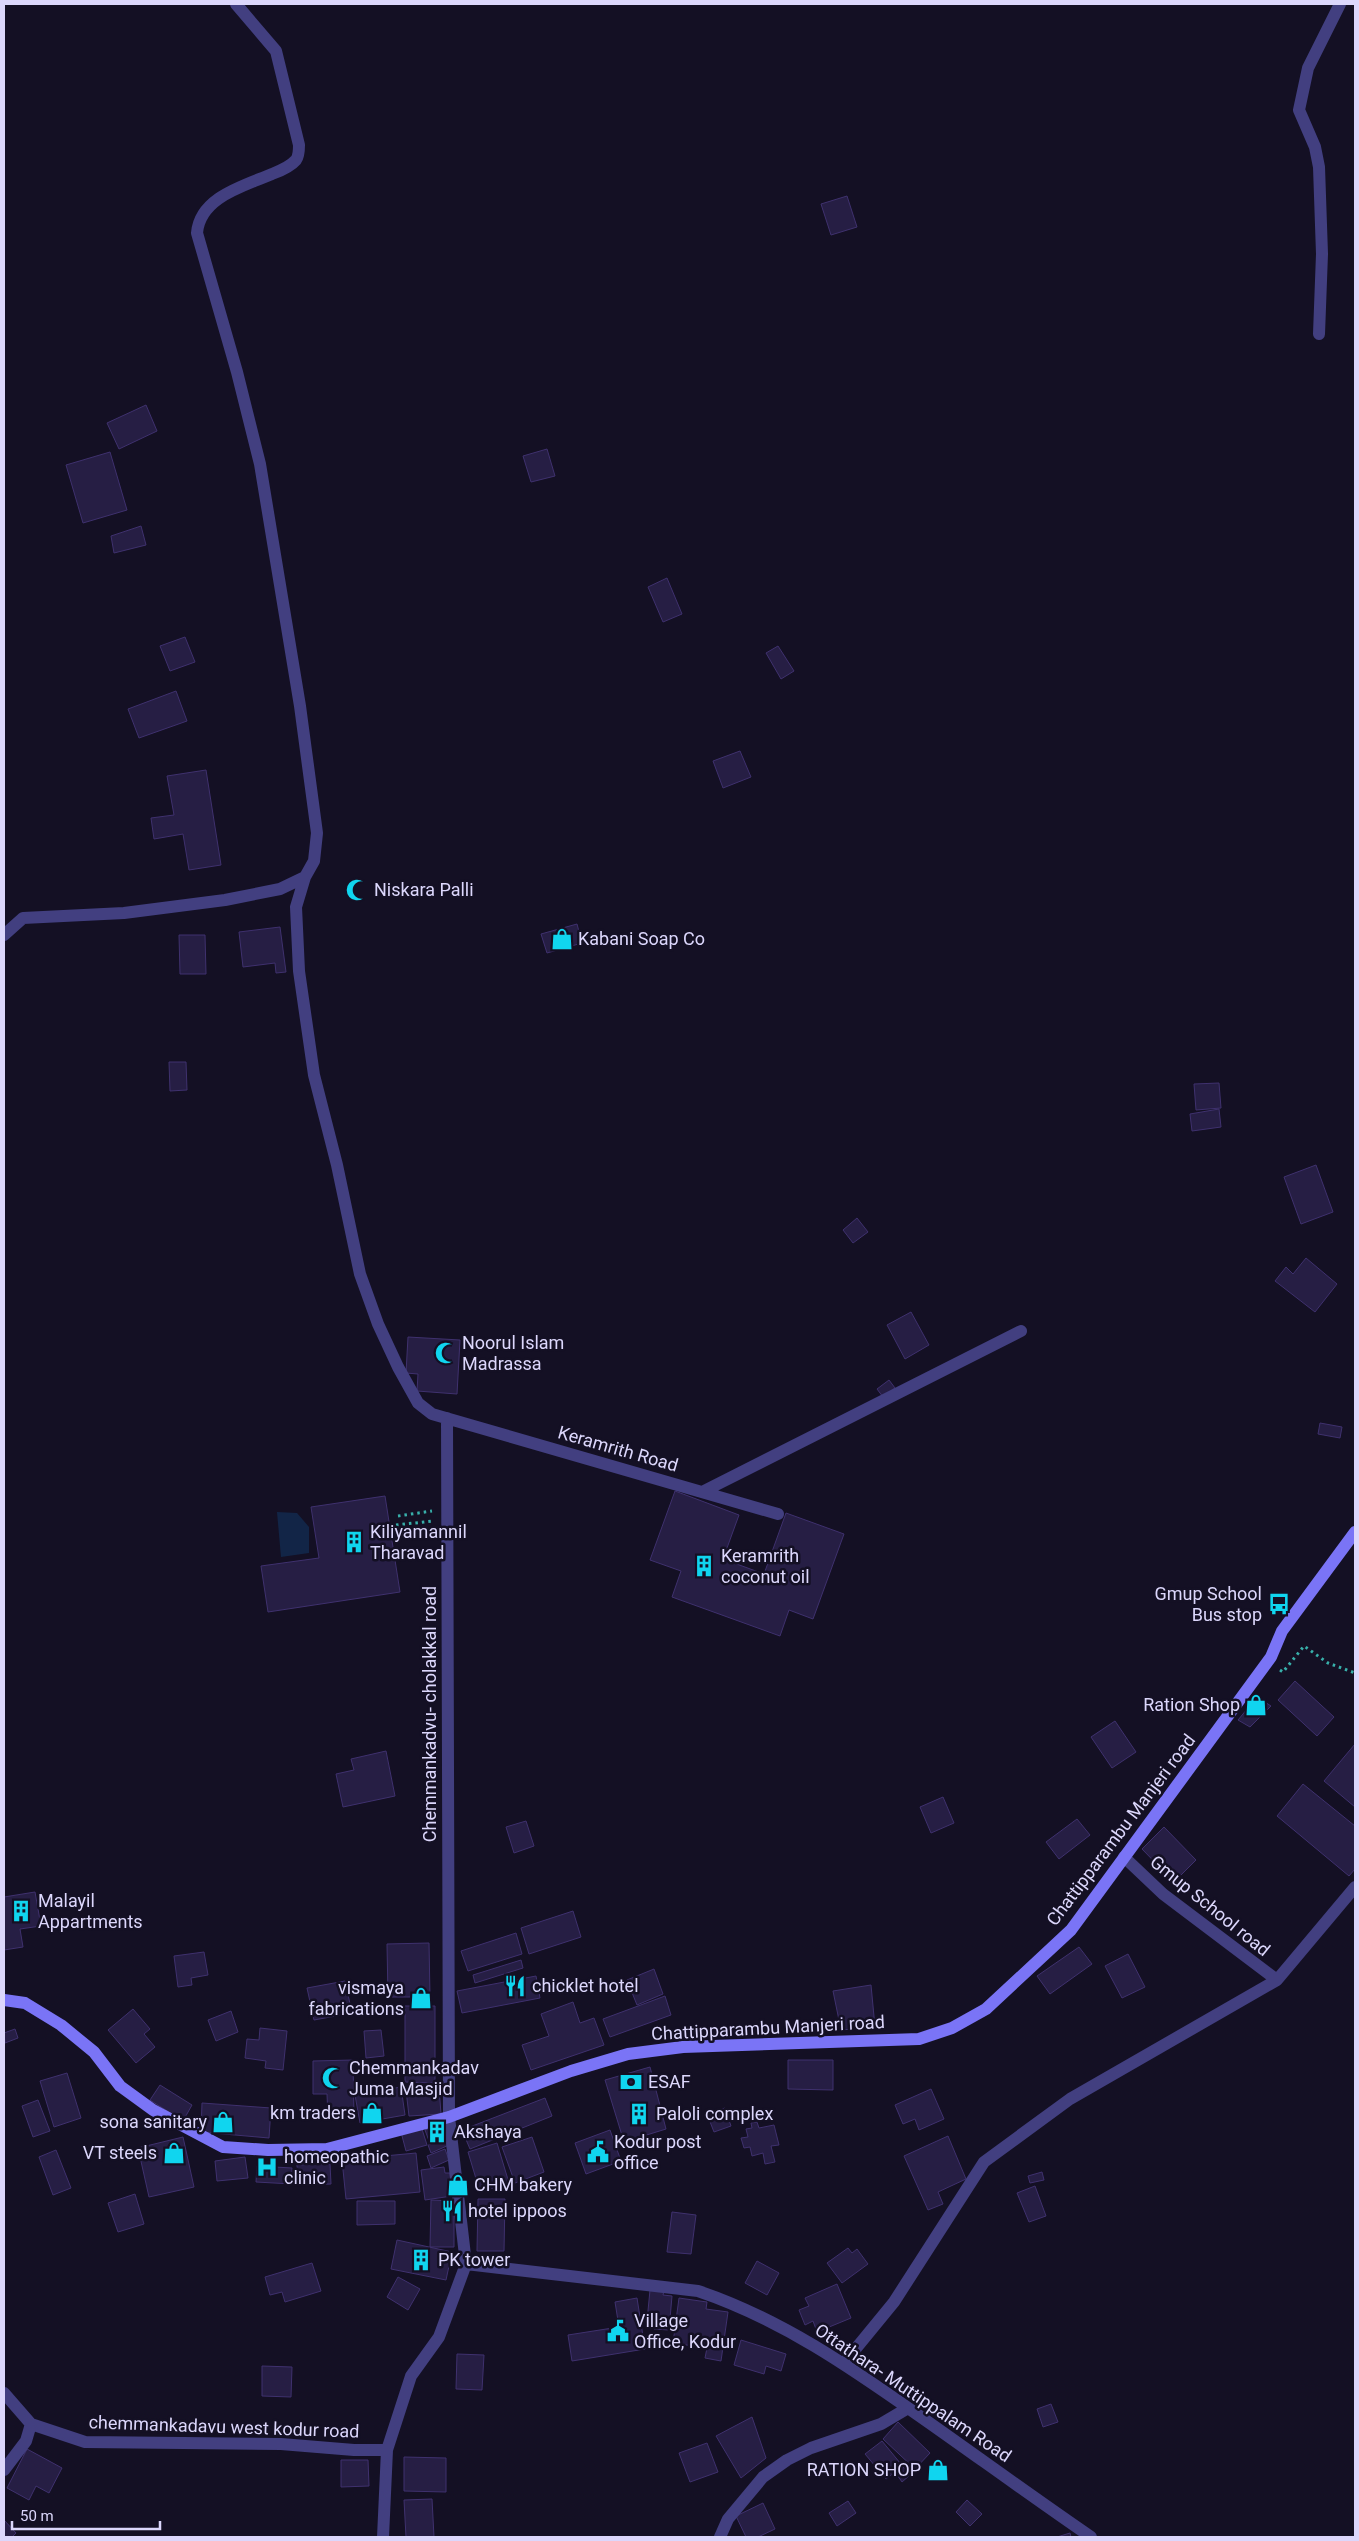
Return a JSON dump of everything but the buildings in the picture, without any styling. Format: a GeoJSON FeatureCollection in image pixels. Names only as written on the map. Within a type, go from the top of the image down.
{"type":"FeatureCollection","features":[{"type":"Feature","properties":{"kind":"main road","name":"Chattipparambu Manjeri road"},"geometry":{"type":"LineString","coordinates":[[4,2000],[25,2004],[62,2025],[94,2052],[120,2086],[153,2110],[223,2147],[268,2150],[328,2149],[449,2117],[571,2072],[628,2054],[692,2047],[919,2039],[952,2028],[986,2010],[1071,1930],[1267,1663],[1282,1631],[1355,1532]]}},
{"type":"Feature","properties":{"kind":"street"},"geometry":{"type":"LineString","coordinates":[[236,4],[276,51],[299,145],[298,155],[295,161],[283,169],[224,196],[208,206],[198,222],[197,233],[238,372],[260,464],[299,697],[317,834],[314,862],[305,876],[296,907],[299,971],[314,1075],[337,1165],[360,1274],[378,1324],[418,1403],[432,1414],[447,1418]]}},
{"type":"Feature","properties":{"kind":"street"},"geometry":{"type":"LineString","coordinates":[[1319,334],[1322,254],[1319,166],[1315,147],[1299,110],[1308,68],[1340,4]]}},
{"type":"Feature","properties":{"kind":"street"},"geometry":{"type":"LineString","coordinates":[[4,935],[23,918],[124,913],[225,900],[280,889],[305,876]]}},
{"type":"Feature","properties":{"kind":"street"},"geometry":{"type":"LineString","coordinates":[[702,1492],[1021,1330]]}},
{"type":"Feature","properties":{"kind":"street","name":"Keramrith Road"},"geometry":{"type":"LineString","coordinates":[[447,1418],[778,1514]]}},
{"type":"Feature","properties":{"kind":"street","name":"Chemmankadvu- cholakkal road"},"geometry":{"type":"LineString","coordinates":[[447,1418],[449,2117]]}},
{"type":"Feature","properties":{"kind":"street","name":"Gmup School road"},"geometry":{"type":"LineString","coordinates":[[1124,1857],[1163,1894],[1277,1980]]}},
{"type":"Feature","properties":{"kind":"street"},"geometry":{"type":"LineString","coordinates":[[844,2362],[894,2302],[984,2162],[1070,2099],[1277,1980],[1355,1887]]}},
{"type":"Feature","properties":{"kind":"street"},"geometry":{"type":"LineString","coordinates":[[382,2537],[388,2450],[411,2376],[439,2337],[466,2264],[449,2117]]}},
{"type":"Feature","properties":{"kind":"street","name":"Ottathara- Muttippalam Road"},"geometry":{"type":"LineString","coordinates":[[466,2264],[698,2291],[734,2303],[778,2324],[844,2362],[1091,2537]]}},
{"type":"Feature","properties":{"kind":"street"},"geometry":{"type":"LineString","coordinates":[[4,2393],[31,2424],[26,2441],[4,2470]]}},
{"type":"Feature","properties":{"kind":"street"},"geometry":{"type":"LineString","coordinates":[[720,2537],[728,2519],[763,2478],[786,2460],[811,2448],[880,2424],[908,2408]]}},
{"type":"Feature","properties":{"kind":"street","name":"chemmankadavu west kodur road"},"geometry":{"type":"LineString","coordinates":[[31,2424],[85,2442],[281,2444],[354,2450],[388,2450]]}},
{"type":"Feature","properties":{"kind":"path"},"geometry":{"type":"LineString","coordinates":[[398,1516],[447,1514]]}},
{"type":"Feature","properties":{"kind":"path"},"geometry":{"type":"LineString","coordinates":[[396,1525],[447,1514]]}},
{"type":"Feature","properties":{"kind":"path"},"geometry":{"type":"LineString","coordinates":[[1267,1663],[1284,1672],[1304,1646],[1328,1663],[1355,1673]]}},
{"type":"Feature","properties":{"kind":"water"},"geometry":{"type":"Polygon","coordinates":[[[277,1512],[297,1513],[309,1527],[309,1553],[281,1557],[277,1512]]]}},
{"type":"Feature","properties":{"kind":"place","name":"Niskara Palli"},"geometry":{"type":"Point","coordinates":[357,890]}},
{"type":"Feature","properties":{"kind":"place","name":"Kabani Soap Co"},"geometry":{"type":"Point","coordinates":[562,939]}},
{"type":"Feature","properties":{"kind":"place","name":"Noorul Islam Madrassa"},"geometry":{"type":"Point","coordinates":[446,1353]}},
{"type":"Feature","properties":{"kind":"place","name":"Kiliyamannil Tharavad"},"geometry":{"type":"Point","coordinates":[354,1542]}},
{"type":"Feature","properties":{"kind":"place","name":"Keramrith coconut oil"},"geometry":{"type":"Point","coordinates":[704,1566]}},
{"type":"Feature","properties":{"kind":"place","name":"Gmup School Bus stop"},"geometry":{"type":"Point","coordinates":[1279,1604]}},
{"type":"Feature","properties":{"kind":"place","name":"Ration Shop"},"geometry":{"type":"Point","coordinates":[1256,1705]}},
{"type":"Feature","properties":{"kind":"place","name":"Malayil Appartments"},"geometry":{"type":"Point","coordinates":[21,1911]}},
{"type":"Feature","properties":{"kind":"place","name":"chicklet hotel"},"geometry":{"type":"Point","coordinates":[515,1986]}},
{"type":"Feature","properties":{"kind":"place","name":"vismaya fabrications"},"geometry":{"type":"Point","coordinates":[421,1998]}},
{"type":"Feature","properties":{"kind":"place","name":"Chemmankadav Juma Masjid"},"geometry":{"type":"Point","coordinates":[333,2078]}},
{"type":"Feature","properties":{"kind":"place","name":"ESAF"},"geometry":{"type":"Point","coordinates":[631,2082]}},
{"type":"Feature","properties":{"kind":"place","name":"km traders"},"geometry":{"type":"Point","coordinates":[372,2113]}},
{"type":"Feature","properties":{"kind":"place","name":"Paloli complex"},"geometry":{"type":"Point","coordinates":[639,2114]}},
{"type":"Feature","properties":{"kind":"place","name":"sona sanitary"},"geometry":{"type":"Point","coordinates":[223,2122]}},
{"type":"Feature","properties":{"kind":"place","name":"Akshaya"},"geometry":{"type":"Point","coordinates":[437,2132]}},
{"type":"Feature","properties":{"kind":"place","name":"Kodur post office"},"geometry":{"type":"Point","coordinates":[598,2152]}},
{"type":"Feature","properties":{"kind":"place","name":"VT steels"},"geometry":{"type":"Point","coordinates":[174,2153]}},
{"type":"Feature","properties":{"kind":"place","name":"homeopathic clinic"},"geometry":{"type":"Point","coordinates":[267,2167]}},
{"type":"Feature","properties":{"kind":"place","name":"CHM bakery"},"geometry":{"type":"Point","coordinates":[458,2185]}},
{"type":"Feature","properties":{"kind":"place","name":"hotel ippoos"},"geometry":{"type":"Point","coordinates":[452,2211]}},
{"type":"Feature","properties":{"kind":"place","name":"PK tower"},"geometry":{"type":"Point","coordinates":[421,2260]}},
{"type":"Feature","properties":{"kind":"place","name":"Village Office, Kodur"},"geometry":{"type":"Point","coordinates":[618,2331]}},
{"type":"Feature","properties":{"kind":"place","name":"RATION SHOP"},"geometry":{"type":"Point","coordinates":[938,2470]}}]}
